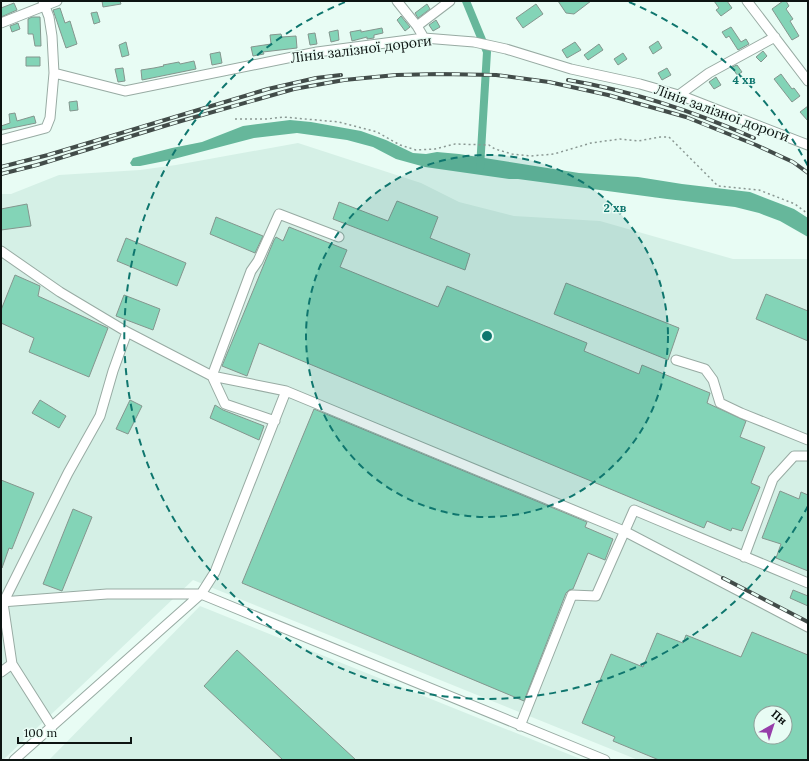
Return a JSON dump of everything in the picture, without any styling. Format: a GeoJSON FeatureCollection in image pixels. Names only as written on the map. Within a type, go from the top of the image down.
{"type":"FeatureCollection","features":[{"type":"Feature","properties":{"kind":"street"},"geometry":{"type":"LineString","coordinates":[[1,22],[44,3],[57,1]]}},
{"type":"Feature","properties":{"kind":"street"},"geometry":{"type":"LineString","coordinates":[[397,1],[418,26],[424,38]]}},
{"type":"Feature","properties":{"kind":"street"},"geometry":{"type":"LineString","coordinates":[[418,26],[450,1]]}},
{"type":"Feature","properties":{"kind":"street"},"geometry":{"type":"LineString","coordinates":[[747,1],[808,81]]}},
{"type":"Feature","properties":{"kind":"street"},"geometry":{"type":"LineString","coordinates":[[1,140],[46,128],[50,118],[54,73],[52,36],[49,17],[44,3]]}},
{"type":"Feature","properties":{"kind":"street"},"geometry":{"type":"LineString","coordinates":[[679,95],[709,73],[775,37]]}},
{"type":"Feature","properties":{"kind":"street","name":"Лінія залізної дороги"},"geometry":{"type":"LineString","coordinates":[[54,73],[125,91],[317,52],[424,38],[474,42],[491,45],[572,69],[640,84],[679,95],[808,145]]}},
{"type":"Feature","properties":{"kind":"street"},"geometry":{"type":"LineString","coordinates":[[275,421],[225,404],[212,376],[251,271],[258,261],[279,214],[339,237]]}},
{"type":"Feature","properties":{"kind":"street"},"geometry":{"type":"LineString","coordinates":[[1,251],[60,292],[127,332],[212,376],[286,391],[624,531],[808,627]]}},
{"type":"Feature","properties":{"kind":"street"},"geometry":{"type":"LineString","coordinates":[[52,727],[12,664],[2,602],[68,473],[100,416],[113,371],[127,332]]}},
{"type":"Feature","properties":{"kind":"street"},"geometry":{"type":"LineString","coordinates":[[676,360],[705,369],[713,380],[720,403],[741,414],[808,440]]}},
{"type":"Feature","properties":{"kind":"street"},"geometry":{"type":"LineString","coordinates":[[14,760],[201,594],[215,572],[286,391]]}},
{"type":"Feature","properties":{"kind":"street"},"geometry":{"type":"LineString","coordinates":[[744,557],[773,479],[794,456],[808,456]]}},
{"type":"Feature","properties":{"kind":"street"},"geometry":{"type":"LineString","coordinates":[[520,726],[572,596],[596,596],[634,510],[808,583]]}},
{"type":"Feature","properties":{"kind":"street"},"geometry":{"type":"LineString","coordinates":[[2,602],[107,594],[201,594],[605,760]]}},
{"type":"Feature","properties":{"kind":"street"},"geometry":{"type":"LineString","coordinates":[[1,672],[12,664]]}},
{"type":"Feature","properties":{"kind":"path"},"geometry":{"type":"LineString","coordinates":[[235,119],[267,119],[284,117],[339,122],[377,132],[400,145],[416,150],[434,149],[454,144],[489,145],[495,149],[512,154],[531,156],[554,154],[598,142],[620,139],[638,141],[669,137],[718,186],[759,190],[795,204],[808,214]]}},
{"type":"Feature","properties":{"kind":"shaded area"},"geometry":{"type":"Polygon","coordinates":[[[290,120],[311,122],[361,131],[386,140],[413,153],[426,154],[437,152],[459,154],[579,173],[638,177],[750,192],[794,209],[808,218],[808,237],[780,221],[759,213],[735,207],[425,167],[396,159],[373,147],[347,140],[297,133],[254,138],[170,160],[140,166],[132,166],[130,163],[133,158],[202,142],[243,126],[290,120]]]}},
{"type":"Feature","properties":{"kind":"shaded area"},"geometry":{"type":"Polygon","coordinates":[[[298,143],[421,183],[459,202],[514,216],[600,221],[733,259],[808,259],[808,760],[638,760],[193,580],[3,760],[1,760],[1,194],[11,194],[59,175],[140,170],[298,143]]]}},
{"type":"Feature","properties":{"kind":"shaded area"},"geometry":{"type":"Polygon","coordinates":[[[200,606],[583,760],[49,760],[200,606]]]}},
{"type":"Feature","properties":{"kind":"building"},"geometry":{"type":"Polygon","coordinates":[[[102,1],[120,1],[121,4],[103,7],[102,1]]]}},
{"type":"Feature","properties":{"kind":"building"},"geometry":{"type":"Polygon","coordinates":[[[558,1],[591,1],[574,14],[566,13],[558,1]]]}},
{"type":"Feature","properties":{"kind":"building"},"geometry":{"type":"Polygon","coordinates":[[[714,1],[727,1],[732,8],[721,16],[716,10],[719,8],[714,1]]]}},
{"type":"Feature","properties":{"kind":"building"},"geometry":{"type":"Polygon","coordinates":[[[783,1],[786,1],[789,6],[786,9],[793,19],[790,21],[799,36],[792,40],[772,9],[783,1]]]}},
{"type":"Feature","properties":{"kind":"building"},"geometry":{"type":"Polygon","coordinates":[[[14,3],[17,10],[1,17],[1,8],[14,3]]]}},
{"type":"Feature","properties":{"kind":"building"},"geometry":{"type":"Polygon","coordinates":[[[427,4],[430,9],[418,18],[415,13],[427,4]]]}},
{"type":"Feature","properties":{"kind":"building"},"geometry":{"type":"Polygon","coordinates":[[[536,4],[543,14],[523,28],[516,18],[536,4]]]}},
{"type":"Feature","properties":{"kind":"building"},"geometry":{"type":"Polygon","coordinates":[[[60,8],[65,23],[70,21],[77,44],[66,48],[53,10],[60,8]]]}},
{"type":"Feature","properties":{"kind":"building"},"geometry":{"type":"Polygon","coordinates":[[[97,12],[100,22],[94,24],[91,13],[97,12]]]}},
{"type":"Feature","properties":{"kind":"building"},"geometry":{"type":"Polygon","coordinates":[[[401,16],[410,27],[405,31],[397,20],[401,16]]]}},
{"type":"Feature","properties":{"kind":"building"},"geometry":{"type":"Polygon","coordinates":[[[32,17],[40,17],[41,46],[35,46],[33,34],[28,34],[28,19],[32,17]]]}},
{"type":"Feature","properties":{"kind":"building"},"geometry":{"type":"Polygon","coordinates":[[[436,20],[440,27],[433,31],[429,25],[436,20]]]}},
{"type":"Feature","properties":{"kind":"building"},"geometry":{"type":"Polygon","coordinates":[[[18,23],[20,29],[12,32],[10,26],[18,23]]]}},
{"type":"Feature","properties":{"kind":"building"},"geometry":{"type":"Polygon","coordinates":[[[731,27],[741,42],[746,39],[749,44],[738,50],[729,36],[726,38],[722,32],[731,27]]]}},
{"type":"Feature","properties":{"kind":"building"},"geometry":{"type":"Polygon","coordinates":[[[382,28],[383,33],[374,35],[374,38],[367,39],[367,37],[352,41],[350,32],[361,30],[361,32],[382,28]]]}},
{"type":"Feature","properties":{"kind":"building"},"geometry":{"type":"Polygon","coordinates":[[[338,30],[339,40],[331,42],[329,32],[338,30]]]}},
{"type":"Feature","properties":{"kind":"building"},"geometry":{"type":"Polygon","coordinates":[[[315,33],[317,44],[310,45],[308,34],[315,33]]]}},
{"type":"Feature","properties":{"kind":"building"},"geometry":{"type":"Polygon","coordinates":[[[281,34],[282,37],[296,36],[297,48],[263,52],[264,54],[253,56],[251,47],[271,44],[270,35],[281,34]]]}},
{"type":"Feature","properties":{"kind":"building"},"geometry":{"type":"Polygon","coordinates":[[[658,41],[662,48],[653,54],[649,47],[658,41]]]}},
{"type":"Feature","properties":{"kind":"building"},"geometry":{"type":"Polygon","coordinates":[[[126,42],[129,55],[122,57],[119,45],[126,42]]]}},
{"type":"Feature","properties":{"kind":"building"},"geometry":{"type":"Polygon","coordinates":[[[575,42],[581,50],[567,58],[562,50],[575,42]]]}},
{"type":"Feature","properties":{"kind":"building"},"geometry":{"type":"Polygon","coordinates":[[[599,44],[603,50],[588,60],[584,55],[599,44]]]}},
{"type":"Feature","properties":{"kind":"building"},"geometry":{"type":"Polygon","coordinates":[[[763,51],[767,56],[761,62],[756,57],[763,51]]]}},
{"type":"Feature","properties":{"kind":"building"},"geometry":{"type":"Polygon","coordinates":[[[220,52],[222,63],[212,65],[210,54],[220,52]]]}},
{"type":"Feature","properties":{"kind":"building"},"geometry":{"type":"Polygon","coordinates":[[[623,53],[627,59],[618,65],[614,59],[623,53]]]}},
{"type":"Feature","properties":{"kind":"building"},"geometry":{"type":"Polygon","coordinates":[[[26,57],[40,57],[40,66],[26,66],[26,57]]]}},
{"type":"Feature","properties":{"kind":"building"},"geometry":{"type":"Polygon","coordinates":[[[194,61],[196,69],[142,80],[141,70],[179,62],[180,64],[194,61]]]}},
{"type":"Feature","properties":{"kind":"building"},"geometry":{"type":"Polygon","coordinates":[[[737,65],[742,72],[737,75],[732,67],[737,65]]]}},
{"type":"Feature","properties":{"kind":"building"},"geometry":{"type":"Polygon","coordinates":[[[123,68],[125,81],[118,82],[115,69],[123,68]]]}},
{"type":"Feature","properties":{"kind":"building"},"geometry":{"type":"Polygon","coordinates":[[[667,68],[671,75],[662,80],[658,73],[667,68]]]}},
{"type":"Feature","properties":{"kind":"building"},"geometry":{"type":"Polygon","coordinates":[[[781,74],[792,89],[794,88],[800,96],[792,102],[774,79],[781,74]]]}},
{"type":"Feature","properties":{"kind":"building"},"geometry":{"type":"Polygon","coordinates":[[[716,77],[721,85],[714,89],[709,82],[716,77]]]}},
{"type":"Feature","properties":{"kind":"building"},"geometry":{"type":"Polygon","coordinates":[[[77,101],[78,110],[70,111],[69,102],[77,101]]]}},
{"type":"Feature","properties":{"kind":"building"},"geometry":{"type":"Polygon","coordinates":[[[808,106],[808,121],[800,112],[808,106]]]}},
{"type":"Feature","properties":{"kind":"building"},"geometry":{"type":"Polygon","coordinates":[[[15,113],[17,121],[34,116],[36,123],[2,130],[1,126],[10,123],[9,114],[15,113]]]}},
{"type":"Feature","properties":{"kind":"building"},"geometry":{"type":"Polygon","coordinates":[[[397,201],[438,217],[430,238],[470,254],[465,270],[333,219],[339,202],[388,221],[397,201]]]}},
{"type":"Feature","properties":{"kind":"building"},"geometry":{"type":"Polygon","coordinates":[[[27,204],[31,226],[1,230],[1,209],[27,204]]]}},
{"type":"Feature","properties":{"kind":"building"},"geometry":{"type":"Polygon","coordinates":[[[216,217],[263,236],[255,253],[210,234],[216,217]]]}},
{"type":"Feature","properties":{"kind":"building"},"geometry":{"type":"Polygon","coordinates":[[[289,227],[347,250],[340,267],[438,307],[447,286],[587,343],[584,351],[639,374],[642,365],[710,393],[707,403],[746,421],[740,437],[765,447],[751,483],[760,487],[742,531],[732,528],[731,531],[707,521],[704,528],[259,343],[247,376],[222,366],[274,240],[276,237],[283,241],[289,227]]]}},
{"type":"Feature","properties":{"kind":"building"},"geometry":{"type":"Polygon","coordinates":[[[126,238],[186,263],[177,286],[117,261],[126,238]]]}},
{"type":"Feature","properties":{"kind":"building"},"geometry":{"type":"Polygon","coordinates":[[[15,275],[40,286],[38,296],[108,328],[89,377],[29,352],[34,338],[1,323],[1,310],[15,275]]]}},
{"type":"Feature","properties":{"kind":"building"},"geometry":{"type":"Polygon","coordinates":[[[566,283],[679,328],[668,360],[554,314],[566,283]]]}},
{"type":"Feature","properties":{"kind":"building"},"geometry":{"type":"Polygon","coordinates":[[[766,294],[808,311],[808,341],[756,319],[766,294]]]}},
{"type":"Feature","properties":{"kind":"building"},"geometry":{"type":"Polygon","coordinates":[[[124,295],[160,309],[153,330],[116,316],[124,295]]]}},
{"type":"Feature","properties":{"kind":"building"},"geometry":{"type":"Polygon","coordinates":[[[40,400],[66,416],[59,428],[32,413],[40,400]]]}},
{"type":"Feature","properties":{"kind":"building"},"geometry":{"type":"Polygon","coordinates":[[[130,400],[142,406],[128,434],[116,429],[130,400]]]}},
{"type":"Feature","properties":{"kind":"building"},"geometry":{"type":"Polygon","coordinates":[[[215,405],[223,410],[264,426],[259,440],[210,418],[215,405]]]}},
{"type":"Feature","properties":{"kind":"building"},"geometry":{"type":"Polygon","coordinates":[[[314,409],[587,522],[585,527],[613,539],[605,560],[588,553],[573,589],[566,593],[524,701],[242,583],[314,409]]]}},
{"type":"Feature","properties":{"kind":"building"},"geometry":{"type":"Polygon","coordinates":[[[1,480],[34,493],[12,549],[9,548],[2,568],[1,480]]]}},
{"type":"Feature","properties":{"kind":"building"},"geometry":{"type":"Polygon","coordinates":[[[780,491],[799,499],[801,492],[808,495],[808,571],[776,558],[781,544],[762,538],[780,491]]]}},
{"type":"Feature","properties":{"kind":"building"},"geometry":{"type":"Polygon","coordinates":[[[73,509],[92,517],[62,591],[43,584],[73,509]]]}},
{"type":"Feature","properties":{"kind":"building"},"geometry":{"type":"Polygon","coordinates":[[[793,590],[808,596],[808,606],[790,598],[793,590]]]}},
{"type":"Feature","properties":{"kind":"building"},"geometry":{"type":"Polygon","coordinates":[[[752,632],[808,655],[808,760],[659,760],[613,741],[615,737],[582,723],[611,654],[643,667],[657,633],[683,643],[686,635],[741,657],[752,632]]]}},
{"type":"Feature","properties":{"kind":"building"},"geometry":{"type":"Polygon","coordinates":[[[237,650],[356,760],[283,760],[204,686],[237,650]]]}},
{"type":"Feature","properties":{"kind":"waterway"},"geometry":{"type":"LineString","coordinates":[[466,1],[487,52],[480,168]]}},
{"type":"Feature","properties":{"kind":"railway"},"geometry":{"type":"LineString","coordinates":[[1,174],[37,165],[174,123],[294,89],[344,80],[396,75],[439,74],[496,75],[549,82],[608,95],[686,117],[756,145],[793,162],[808,173]]}},
{"type":"Feature","properties":{"kind":"railway"},"geometry":{"type":"LineString","coordinates":[[1,167],[48,155],[268,89],[316,78],[341,75]]}},
{"type":"Feature","properties":{"kind":"railway"},"geometry":{"type":"LineString","coordinates":[[568,80],[616,90],[663,103],[754,138]]}},
{"type":"Feature","properties":{"kind":"railway"},"geometry":{"type":"LineString","coordinates":[[723,578],[808,622]]}}]}
